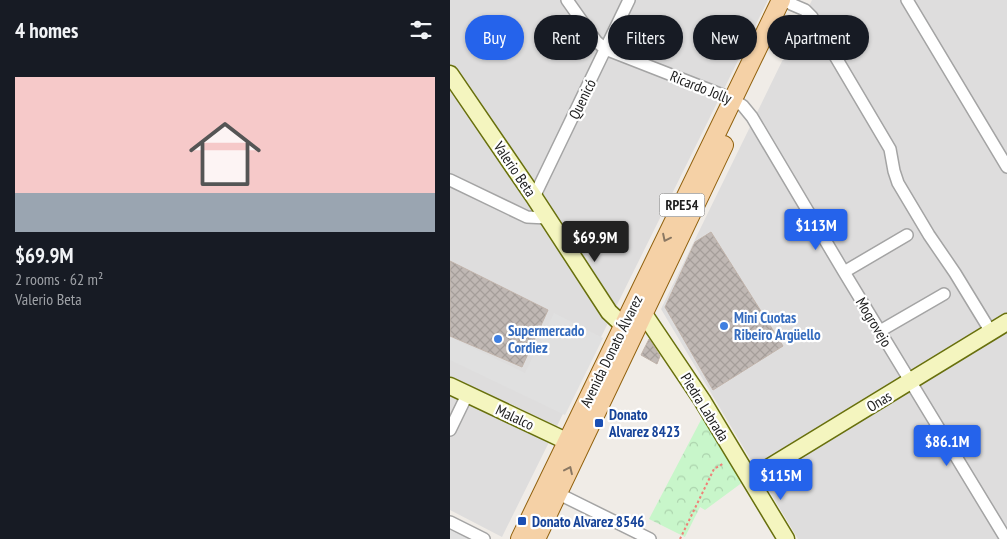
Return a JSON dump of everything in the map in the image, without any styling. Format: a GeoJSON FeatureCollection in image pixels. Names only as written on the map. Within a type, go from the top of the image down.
{"type":"FeatureCollection","features":[{"type":"Feature","properties":{"kind":"main road","name":"Avenida Donato Álvarez"},"geometry":{"type":"LineString","coordinates":[[536,539],[552,490],[788,1]]}},
{"type":"Feature","properties":{"kind":"main road","name":"Valerio Beta"},"geometry":{"type":"LineString","coordinates":[[450,74],[534,197],[609,312],[634,320]]}},
{"type":"Feature","properties":{"kind":"main road","name":"Piedra Labrada"},"geometry":{"type":"LineString","coordinates":[[634,320],[702,400],[786,539]]}},
{"type":"Feature","properties":{"kind":"main road","name":"Onas"},"geometry":{"type":"LineString","coordinates":[[750,479],[1007,322]]}},
{"type":"Feature","properties":{"kind":"main road","name":"Malalco"},"geometry":{"type":"LineString","coordinates":[[450,386],[574,444]]}},
{"type":"Feature","properties":{"kind":"main road","name":"Avenida Donato Álvarez"},"geometry":{"type":"LineString","coordinates":[[520,539],[552,490]]}},
{"type":"Feature","properties":{"kind":"street","name":"Ricardo Jolly"},"geometry":{"type":"LineString","coordinates":[[568,0],[596,41],[605,49],[738,102]]}},
{"type":"Feature","properties":{"kind":"street","name":"Quenicó"},"geometry":{"type":"LineString","coordinates":[[534,197],[629,0]]}},
{"type":"Feature","properties":{"kind":"street"},"geometry":{"type":"LineString","coordinates":[[907,0],[1007,167]]}},
{"type":"Feature","properties":{"kind":"street"},"geometry":{"type":"LineString","coordinates":[[788,1],[805,10],[812,17],[890,149],[898,183],[991,332]]}},
{"type":"Feature","properties":{"kind":"street","name":"Mogrovejo"},"geometry":{"type":"LineString","coordinates":[[738,102],[752,117],[1006,539]]}},
{"type":"Feature","properties":{"kind":"street"},"geometry":{"type":"LineString","coordinates":[[450,180],[527,217],[547,218]]}},
{"type":"Feature","properties":{"kind":"street"},"geometry":{"type":"LineString","coordinates":[[844,272],[907,235]]}},
{"type":"Feature","properties":{"kind":"street"},"geometry":{"type":"LineString","coordinates":[[880,331],[944,294]]}},
{"type":"Feature","properties":{"kind":"street"},"geometry":{"type":"LineString","coordinates":[[450,430],[467,395]]}},
{"type":"Feature","properties":{"kind":"street"},"geometry":{"type":"LineString","coordinates":[[552,490],[650,539]]}},
{"type":"Feature","properties":{"kind":"street"},"geometry":{"type":"LineString","coordinates":[[450,522],[484,539]]}},
{"type":"Feature","properties":{"kind":"path"},"geometry":{"type":"LineString","coordinates":[[680,539],[714,470],[736,455]]}},
{"type":"Feature","properties":{"kind":"shaded area"},"geometry":{"type":"Polygon","coordinates":[[[450,0],[768,0],[757,22],[757,15],[693,15],[693,60],[738,60],[502,537],[450,510],[450,0]]]}},
{"type":"Feature","properties":{"kind":"shaded area"},"geometry":{"type":"Polygon","coordinates":[[[812,0],[1007,0],[1007,539],[798,539],[661,309],[783,60],[869,60],[869,15],[805,15],[812,0]]]}},
{"type":"Feature","properties":{"kind":"shaded area"},"geometry":{"type":"Polygon","coordinates":[[[554,313],[603,338],[565,415],[450,360],[450,337],[525,373],[554,313]]]}},
{"type":"Feature","properties":{"kind":"shaded area"},"geometry":{"type":"Polygon","coordinates":[[[450,527],[475,539],[450,539],[450,527]]]}},
{"type":"Feature","properties":{"kind":"green space"},"geometry":{"type":"Polygon","coordinates":[[[703,416],[743,482],[705,510],[700,507],[685,537],[649,519],[703,416]]]}},
{"type":"Feature","properties":{"kind":"building","name":"Mini Cuotas Ribeiro Argüello"},"geometry":{"type":"Polygon","coordinates":[[[711,232],[783,346],[713,390],[665,307],[695,242],[711,232]]]}},
{"type":"Feature","properties":{"kind":"building"},"geometry":{"type":"Polygon","coordinates":[[[450,261],[548,310],[522,367],[450,336],[450,261]]]}},
{"type":"Feature","properties":{"kind":"building"},"geometry":{"type":"Polygon","coordinates":[[[649,339],[660,356],[657,364],[641,355],[649,339]]]}},
{"type":"Feature","properties":{"kind":"place","name":"Mini Cuotas Ribeiro Argüello"},"geometry":{"type":"Point","coordinates":[724,326]}},
{"type":"Feature","properties":{"kind":"place","name":"Supermercado Cordiez"},"geometry":{"type":"Point","coordinates":[498,339]}},
{"type":"Feature","properties":{"kind":"place","name":"Donato Alvarez 8423"},"geometry":{"type":"Point","coordinates":[599,423]}},
{"type":"Feature","properties":{"kind":"place","name":"Donato Alvarez 8546"},"geometry":{"type":"Point","coordinates":[522,521]}}]}
